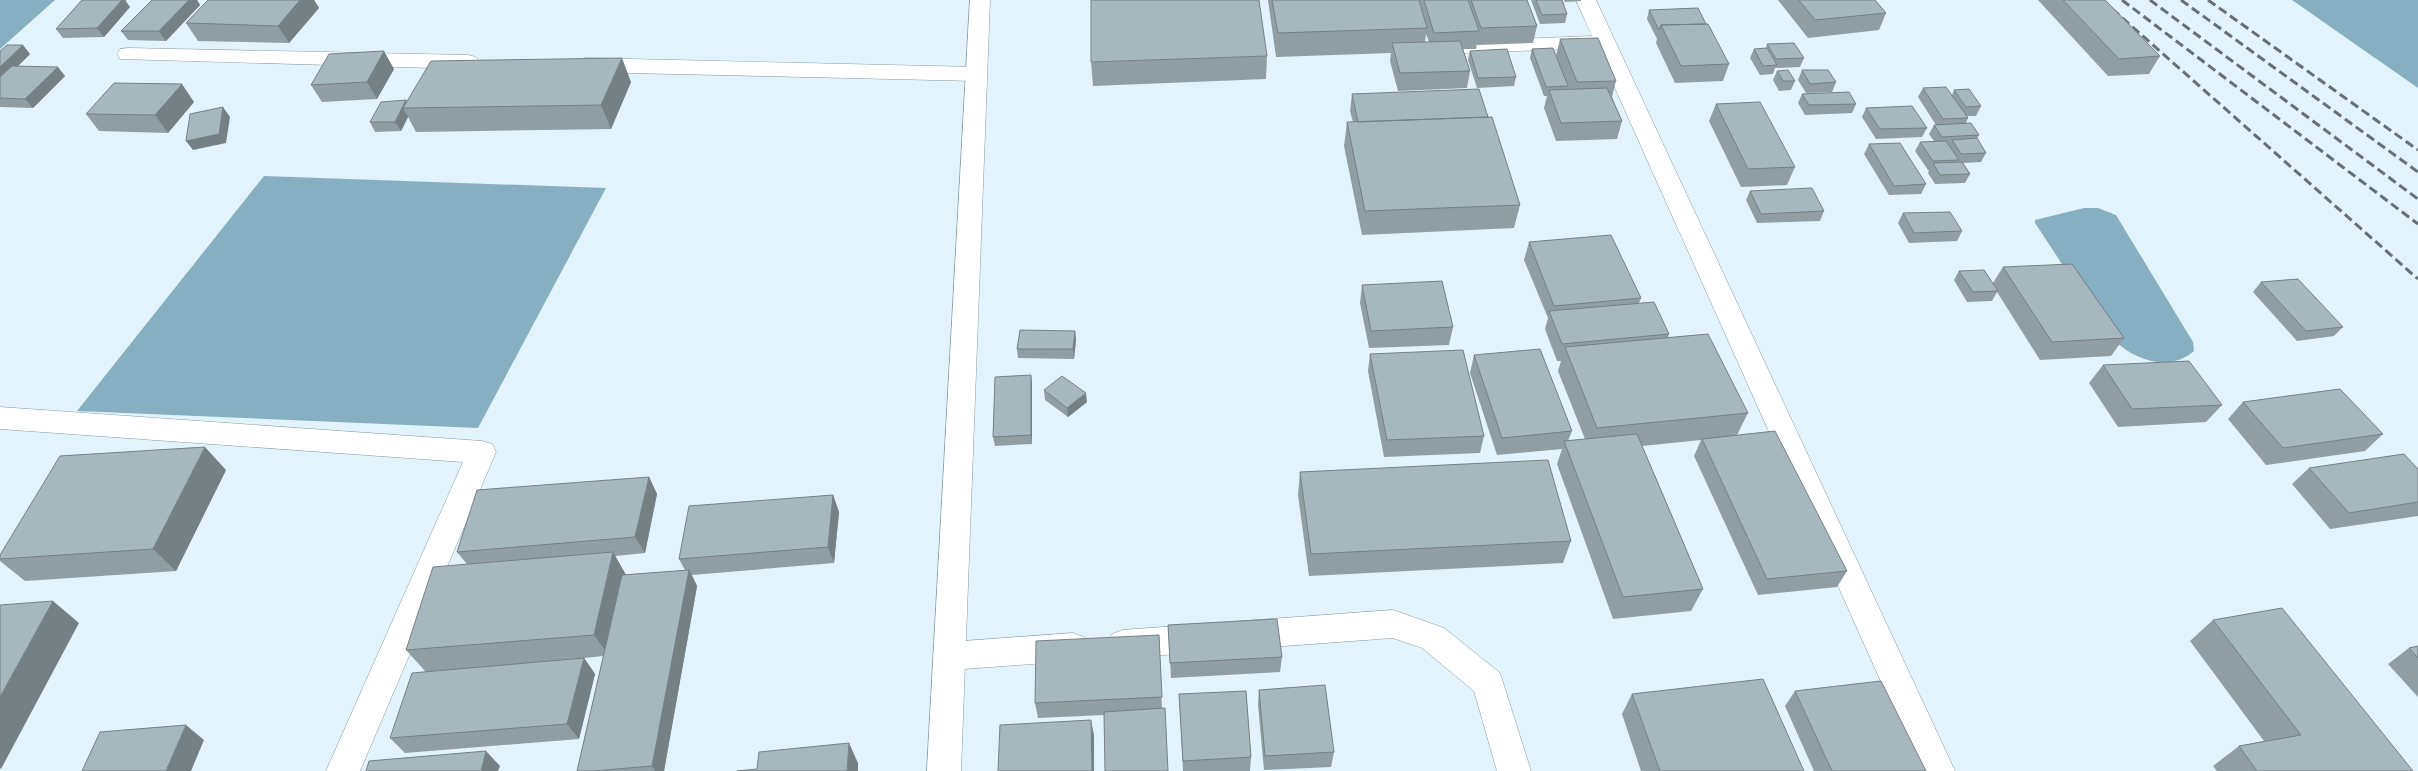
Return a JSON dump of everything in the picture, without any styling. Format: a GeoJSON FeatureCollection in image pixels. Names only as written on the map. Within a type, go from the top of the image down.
{"type":"FeatureCollection","features":[{"type":"Feature","properties":{"kind":"street"},"geometry":{"type":"LineString","coordinates":[[944,771],[980,0]]}},
{"type":"Feature","properties":{"kind":"street"},"geometry":{"type":"LineString","coordinates":[[1586,0],[1938,771]]}},
{"type":"Feature","properties":{"kind":"street"},"geometry":{"type":"LineString","coordinates":[[1415,49],[1604,42]]}},
{"type":"Feature","properties":{"kind":"street"},"geometry":{"type":"LineString","coordinates":[[128,54],[487,63]]}},
{"type":"Feature","properties":{"kind":"street"},"geometry":{"type":"LineString","coordinates":[[567,65],[976,74]]}},
{"type":"Feature","properties":{"kind":"street"},"geometry":{"type":"LineString","coordinates":[[0,418],[482,452],[343,771]]}},
{"type":"Feature","properties":{"kind":"street"},"geometry":{"type":"LineString","coordinates":[[950,656],[1393,624],[1433,638],[1488,683],[1514,771]]}},
{"type":"Feature","properties":{"kind":"water"},"geometry":{"type":"Polygon","coordinates":[[[0,0],[55,0],[0,49],[0,0]]]}},
{"type":"Feature","properties":{"kind":"water"},"geometry":{"type":"Polygon","coordinates":[[[2292,0],[2418,0],[2418,88],[2292,0]]]}},
{"type":"Feature","properties":{"kind":"water"},"geometry":{"type":"Polygon","coordinates":[[[264,176],[606,188],[478,428],[77,411],[264,176]]]}},
{"type":"Feature","properties":{"kind":"water"},"geometry":{"type":"Polygon","coordinates":[[[2084,208],[2098,208],[2116,215],[2193,342],[2194,351],[2174,361],[2153,361],[2133,354],[2123,348],[2101,325],[2035,223],[2035,220],[2084,208]]]}},
{"type":"Feature","properties":{"kind":"building"},"geometry":{"type":"Polygon","coordinates":[[[82,0],[122,0],[97,28],[56,29],[82,0]]]}},
{"type":"Feature","properties":{"kind":"building"},"geometry":{"type":"Polygon","coordinates":[[[152,0],[189,0],[159,31],[121,31],[152,0]]]}},
{"type":"Feature","properties":{"kind":"building"},"geometry":{"type":"Polygon","coordinates":[[[208,0],[300,0],[278,26],[186,23],[208,0]]]}},
{"type":"Feature","properties":{"kind":"building"},"geometry":{"type":"Polygon","coordinates":[[[1091,0],[1259,0],[1267,56],[1091,62],[1091,0]]]}},
{"type":"Feature","properties":{"kind":"building"},"geometry":{"type":"Polygon","coordinates":[[[1272,0],[1419,0],[1427,28],[1278,33],[1272,0]]]}},
{"type":"Feature","properties":{"kind":"building"},"geometry":{"type":"Polygon","coordinates":[[[1424,0],[1468,0],[1479,31],[1434,33],[1424,0]]]}},
{"type":"Feature","properties":{"kind":"building"},"geometry":{"type":"Polygon","coordinates":[[[1471,0],[1527,0],[1537,26],[1481,28],[1471,0]]]}},
{"type":"Feature","properties":{"kind":"building"},"geometry":{"type":"Polygon","coordinates":[[[1536,0],[1562,0],[1567,14],[1542,15],[1536,0]]]}},
{"type":"Feature","properties":{"kind":"building"},"geometry":{"type":"Polygon","coordinates":[[[1799,0],[1875,0],[1886,13],[1815,20],[1799,0]]]}},
{"type":"Feature","properties":{"kind":"building"},"geometry":{"type":"Polygon","coordinates":[[[2063,0],[2105,0],[2160,56],[2119,59],[2063,0]]]}},
{"type":"Feature","properties":{"kind":"building"},"geometry":{"type":"Polygon","coordinates":[[[1698,8],[1706,24],[1661,25],[1659,30],[1649,10],[1698,8]]]}},
{"type":"Feature","properties":{"kind":"building"},"geometry":{"type":"Polygon","coordinates":[[[1708,24],[1729,64],[1681,66],[1661,25],[1708,24]]]}},
{"type":"Feature","properties":{"kind":"building"},"geometry":{"type":"Polygon","coordinates":[[[1598,38],[1616,81],[1577,82],[1560,39],[1598,38]]]}},
{"type":"Feature","properties":{"kind":"building"},"geometry":{"type":"Polygon","coordinates":[[[1460,41],[1470,71],[1400,73],[1392,43],[1460,41]]]}},
{"type":"Feature","properties":{"kind":"building"},"geometry":{"type":"Polygon","coordinates":[[[1794,43],[1804,58],[1776,59],[1767,44],[1794,43]]]}},
{"type":"Feature","properties":{"kind":"building"},"geometry":{"type":"Polygon","coordinates":[[[7,45],[23,45],[0,67],[0,51],[7,45]]]}},
{"type":"Feature","properties":{"kind":"building"},"geometry":{"type":"Polygon","coordinates":[[[1553,48],[1568,86],[1546,87],[1532,49],[1553,48]]]}},
{"type":"Feature","properties":{"kind":"building"},"geometry":{"type":"Polygon","coordinates":[[[1767,48],[1777,65],[1763,66],[1754,49],[1767,48]]]}},
{"type":"Feature","properties":{"kind":"building"},"geometry":{"type":"Polygon","coordinates":[[[1507,49],[1516,77],[1478,78],[1470,51],[1507,49]]]}},
{"type":"Feature","properties":{"kind":"building"},"geometry":{"type":"Polygon","coordinates":[[[384,51],[367,82],[311,85],[329,54],[384,51]]]}},
{"type":"Feature","properties":{"kind":"building"},"geometry":{"type":"Polygon","coordinates":[[[622,58],[601,105],[403,108],[431,61],[622,58]]]}},
{"type":"Feature","properties":{"kind":"building"},"geometry":{"type":"Polygon","coordinates":[[[12,66],[58,67],[25,99],[0,98],[0,77],[12,66]]]}},
{"type":"Feature","properties":{"kind":"building"},"geometry":{"type":"Polygon","coordinates":[[[1788,70],[1795,81],[1783,81],[1777,71],[1788,70]]]}},
{"type":"Feature","properties":{"kind":"building"},"geometry":{"type":"Polygon","coordinates":[[[1802,70],[1828,70],[1836,82],[1810,84],[1802,70]]]}},
{"type":"Feature","properties":{"kind":"building"},"geometry":{"type":"Polygon","coordinates":[[[114,83],[182,84],[155,115],[86,114],[114,83]]]}},
{"type":"Feature","properties":{"kind":"building"},"geometry":{"type":"Polygon","coordinates":[[[1946,87],[1968,118],[1943,119],[1923,88],[1946,87]]]}},
{"type":"Feature","properties":{"kind":"building"},"geometry":{"type":"Polygon","coordinates":[[[1607,88],[1622,121],[1561,123],[1549,90],[1607,88]]]}},
{"type":"Feature","properties":{"kind":"building"},"geometry":{"type":"Polygon","coordinates":[[[1479,89],[1488,117],[1358,122],[1352,94],[1479,89]]]}},
{"type":"Feature","properties":{"kind":"building"},"geometry":{"type":"Polygon","coordinates":[[[1969,89],[1981,106],[1966,107],[1954,90],[1969,89]]]}},
{"type":"Feature","properties":{"kind":"building"},"geometry":{"type":"Polygon","coordinates":[[[1849,92],[1856,104],[1809,105],[1802,94],[1849,92]]]}},
{"type":"Feature","properties":{"kind":"building"},"geometry":{"type":"Polygon","coordinates":[[[406,100],[395,122],[370,122],[381,102],[406,100]]]}},
{"type":"Feature","properties":{"kind":"building"},"geometry":{"type":"Polygon","coordinates":[[[1760,102],[1795,167],[1748,169],[1716,104],[1760,102]]]}},
{"type":"Feature","properties":{"kind":"building"},"geometry":{"type":"Polygon","coordinates":[[[1912,106],[1927,128],[1880,129],[1866,108],[1912,106]]]}},
{"type":"Feature","properties":{"kind":"building"},"geometry":{"type":"Polygon","coordinates":[[[223,107],[219,134],[186,141],[190,114],[223,107]]]}},
{"type":"Feature","properties":{"kind":"building"},"geometry":{"type":"Polygon","coordinates":[[[1492,117],[1520,205],[1365,211],[1347,122],[1492,117]]]}},
{"type":"Feature","properties":{"kind":"building"},"geometry":{"type":"Polygon","coordinates":[[[1971,123],[1979,135],[1942,137],[1934,125],[1971,123]]]}},
{"type":"Feature","properties":{"kind":"building"},"geometry":{"type":"Polygon","coordinates":[[[1977,138],[1986,153],[1961,154],[1952,140],[1977,138]]]}},
{"type":"Feature","properties":{"kind":"building"},"geometry":{"type":"Polygon","coordinates":[[[1946,141],[1959,160],[1933,161],[1920,142],[1946,141]]]}},
{"type":"Feature","properties":{"kind":"building"},"geometry":{"type":"Polygon","coordinates":[[[1900,143],[1926,184],[1894,186],[1869,144],[1900,143]]]}},
{"type":"Feature","properties":{"kind":"building"},"geometry":{"type":"Polygon","coordinates":[[[1962,162],[1970,174],[1940,175],[1933,163],[1962,162]]]}},
{"type":"Feature","properties":{"kind":"building"},"geometry":{"type":"Polygon","coordinates":[[[1812,188],[1824,211],[1761,214],[1750,191],[1812,188]]]}},
{"type":"Feature","properties":{"kind":"building"},"geometry":{"type":"Polygon","coordinates":[[[1950,212],[1962,231],[1914,233],[1903,213],[1950,212]]]}},
{"type":"Feature","properties":{"kind":"building"},"geometry":{"type":"Polygon","coordinates":[[[1611,235],[1641,298],[1554,306],[1529,242],[1611,235]]]}},
{"type":"Feature","properties":{"kind":"building"},"geometry":{"type":"Polygon","coordinates":[[[2072,264],[2124,338],[2052,342],[2003,267],[2072,264]]]}},
{"type":"Feature","properties":{"kind":"building"},"geometry":{"type":"Polygon","coordinates":[[[1984,270],[1998,291],[1973,292],[1959,271],[1984,270]]]}},
{"type":"Feature","properties":{"kind":"building"},"geometry":{"type":"Polygon","coordinates":[[[2298,279],[2343,327],[2306,331],[2261,282],[2298,279]]]}},
{"type":"Feature","properties":{"kind":"building"},"geometry":{"type":"Polygon","coordinates":[[[1442,281],[1453,327],[1371,331],[1362,285],[1442,281]]]}},
{"type":"Feature","properties":{"kind":"building"},"geometry":{"type":"Polygon","coordinates":[[[1654,302],[1669,334],[1562,344],[1549,311],[1654,302]]]}},
{"type":"Feature","properties":{"kind":"building"},"geometry":{"type":"Polygon","coordinates":[[[1020,330],[1075,331],[1073,349],[1017,349],[1020,330]]]}},
{"type":"Feature","properties":{"kind":"building"},"geometry":{"type":"Polygon","coordinates":[[[1708,334],[1748,413],[1597,428],[1565,347],[1708,334]]]}},
{"type":"Feature","properties":{"kind":"building"},"geometry":{"type":"Polygon","coordinates":[[[1540,349],[1572,431],[1502,438],[1474,355],[1540,349]]]}},
{"type":"Feature","properties":{"kind":"building"},"geometry":{"type":"Polygon","coordinates":[[[1463,350],[1484,436],[1387,440],[1370,354],[1463,350]]]}},
{"type":"Feature","properties":{"kind":"building"},"geometry":{"type":"Polygon","coordinates":[[[2189,361],[2222,405],[2132,409],[2103,365],[2189,361]]]}},
{"type":"Feature","properties":{"kind":"building"},"geometry":{"type":"Polygon","coordinates":[[[1031,375],[1031,435],[993,437],[995,377],[1031,375]]]}},
{"type":"Feature","properties":{"kind":"building"},"geometry":{"type":"Polygon","coordinates":[[[1062,376],[1086,393],[1067,408],[1044,390],[1062,376]]]}},
{"type":"Feature","properties":{"kind":"building"},"geometry":{"type":"Polygon","coordinates":[[[2340,389],[2383,434],[2283,448],[2243,402],[2340,389]]]}},
{"type":"Feature","properties":{"kind":"building"},"geometry":{"type":"Polygon","coordinates":[[[1775,431],[1847,571],[1767,579],[1702,439],[1775,431]]]}},
{"type":"Feature","properties":{"kind":"building"},"geometry":{"type":"Polygon","coordinates":[[[1637,434],[1703,589],[1623,597],[1564,441],[1637,434]]]}},
{"type":"Feature","properties":{"kind":"building"},"geometry":{"type":"Polygon","coordinates":[[[205,447],[153,549],[0,559],[0,555],[60,456],[205,447]]]}},
{"type":"Feature","properties":{"kind":"building"},"geometry":{"type":"Polygon","coordinates":[[[2404,454],[2418,469],[2418,502],[2349,513],[2309,468],[2404,454]]]}},
{"type":"Feature","properties":{"kind":"building"},"geometry":{"type":"Polygon","coordinates":[[[1548,460],[1571,541],[1311,554],[1300,472],[1548,460]]]}},
{"type":"Feature","properties":{"kind":"building"},"geometry":{"type":"Polygon","coordinates":[[[649,477],[635,537],[457,552],[477,490],[649,477]]]}},
{"type":"Feature","properties":{"kind":"building"},"geometry":{"type":"Polygon","coordinates":[[[833,495],[828,547],[679,559],[689,506],[833,495]]]}},
{"type":"Feature","properties":{"kind":"building"},"geometry":{"type":"Polygon","coordinates":[[[613,552],[594,635],[406,650],[433,567],[613,552]]]}},
{"type":"Feature","properties":{"kind":"building"},"geometry":{"type":"Polygon","coordinates":[[[689,570],[652,766],[577,771],[622,575],[689,570]]]}},
{"type":"Feature","properties":{"kind":"building"},"geometry":{"type":"Polygon","coordinates":[[[53,601],[0,697],[0,605],[53,601]]]}},
{"type":"Feature","properties":{"kind":"building"},"geometry":{"type":"Polygon","coordinates":[[[2282,608],[2413,771],[2257,771],[2239,746],[2301,735],[2213,620],[2282,608]]]}},
{"type":"Feature","properties":{"kind":"building"},"geometry":{"type":"Polygon","coordinates":[[[1277,619],[1282,657],[1170,663],[1168,625],[1277,619]]]}},
{"type":"Feature","properties":{"kind":"building"},"geometry":{"type":"Polygon","coordinates":[[[1159,635],[1162,697],[1035,703],[1036,641],[1159,635]]]}},
{"type":"Feature","properties":{"kind":"building"},"geometry":{"type":"Polygon","coordinates":[[[2418,646],[2418,658],[2409,648],[2418,646]]]}},
{"type":"Feature","properties":{"kind":"building"},"geometry":{"type":"Polygon","coordinates":[[[584,658],[567,724],[390,738],[412,673],[584,658]]]}},
{"type":"Feature","properties":{"kind":"building"},"geometry":{"type":"Polygon","coordinates":[[[1763,679],[1804,771],[1660,771],[1632,694],[1763,679]]]}},
{"type":"Feature","properties":{"kind":"building"},"geometry":{"type":"Polygon","coordinates":[[[1881,681],[1926,771],[1832,771],[1795,691],[1881,681]]]}},
{"type":"Feature","properties":{"kind":"building"},"geometry":{"type":"Polygon","coordinates":[[[1325,685],[1334,752],[1265,756],[1259,690],[1325,685]]]}},
{"type":"Feature","properties":{"kind":"building"},"geometry":{"type":"Polygon","coordinates":[[[1246,691],[1251,757],[1183,761],[1179,694],[1246,691]]]}},
{"type":"Feature","properties":{"kind":"building"},"geometry":{"type":"Polygon","coordinates":[[[1165,708],[1168,771],[1105,771],[1104,712],[1165,708]]]}},
{"type":"Feature","properties":{"kind":"building"},"geometry":{"type":"Polygon","coordinates":[[[1091,720],[1092,771],[998,771],[1000,725],[1091,720]]]}},
{"type":"Feature","properties":{"kind":"building"},"geometry":{"type":"Polygon","coordinates":[[[186,725],[166,771],[82,771],[100,732],[186,725]]]}},
{"type":"Feature","properties":{"kind":"building"},"geometry":{"type":"Polygon","coordinates":[[[849,743],[847,771],[737,771],[757,769],[759,752],[849,743]]]}},
{"type":"Feature","properties":{"kind":"building"},"geometry":{"type":"Polygon","coordinates":[[[486,751],[481,771],[366,771],[369,761],[486,751]]]}},
{"type":"Feature","properties":{"kind":"railway"},"geometry":{"type":"LineString","coordinates":[[2102,0],[2418,279]]}},
{"type":"Feature","properties":{"kind":"railway"},"geometry":{"type":"LineString","coordinates":[[2122,0],[2418,224]]}},
{"type":"Feature","properties":{"kind":"railway"},"geometry":{"type":"LineString","coordinates":[[2150,0],[2418,199]]}},
{"type":"Feature","properties":{"kind":"railway"},"geometry":{"type":"LineString","coordinates":[[2181,0],[2418,172]]}},
{"type":"Feature","properties":{"kind":"railway"},"geometry":{"type":"LineString","coordinates":[[2208,0],[2418,150]]}}]}
